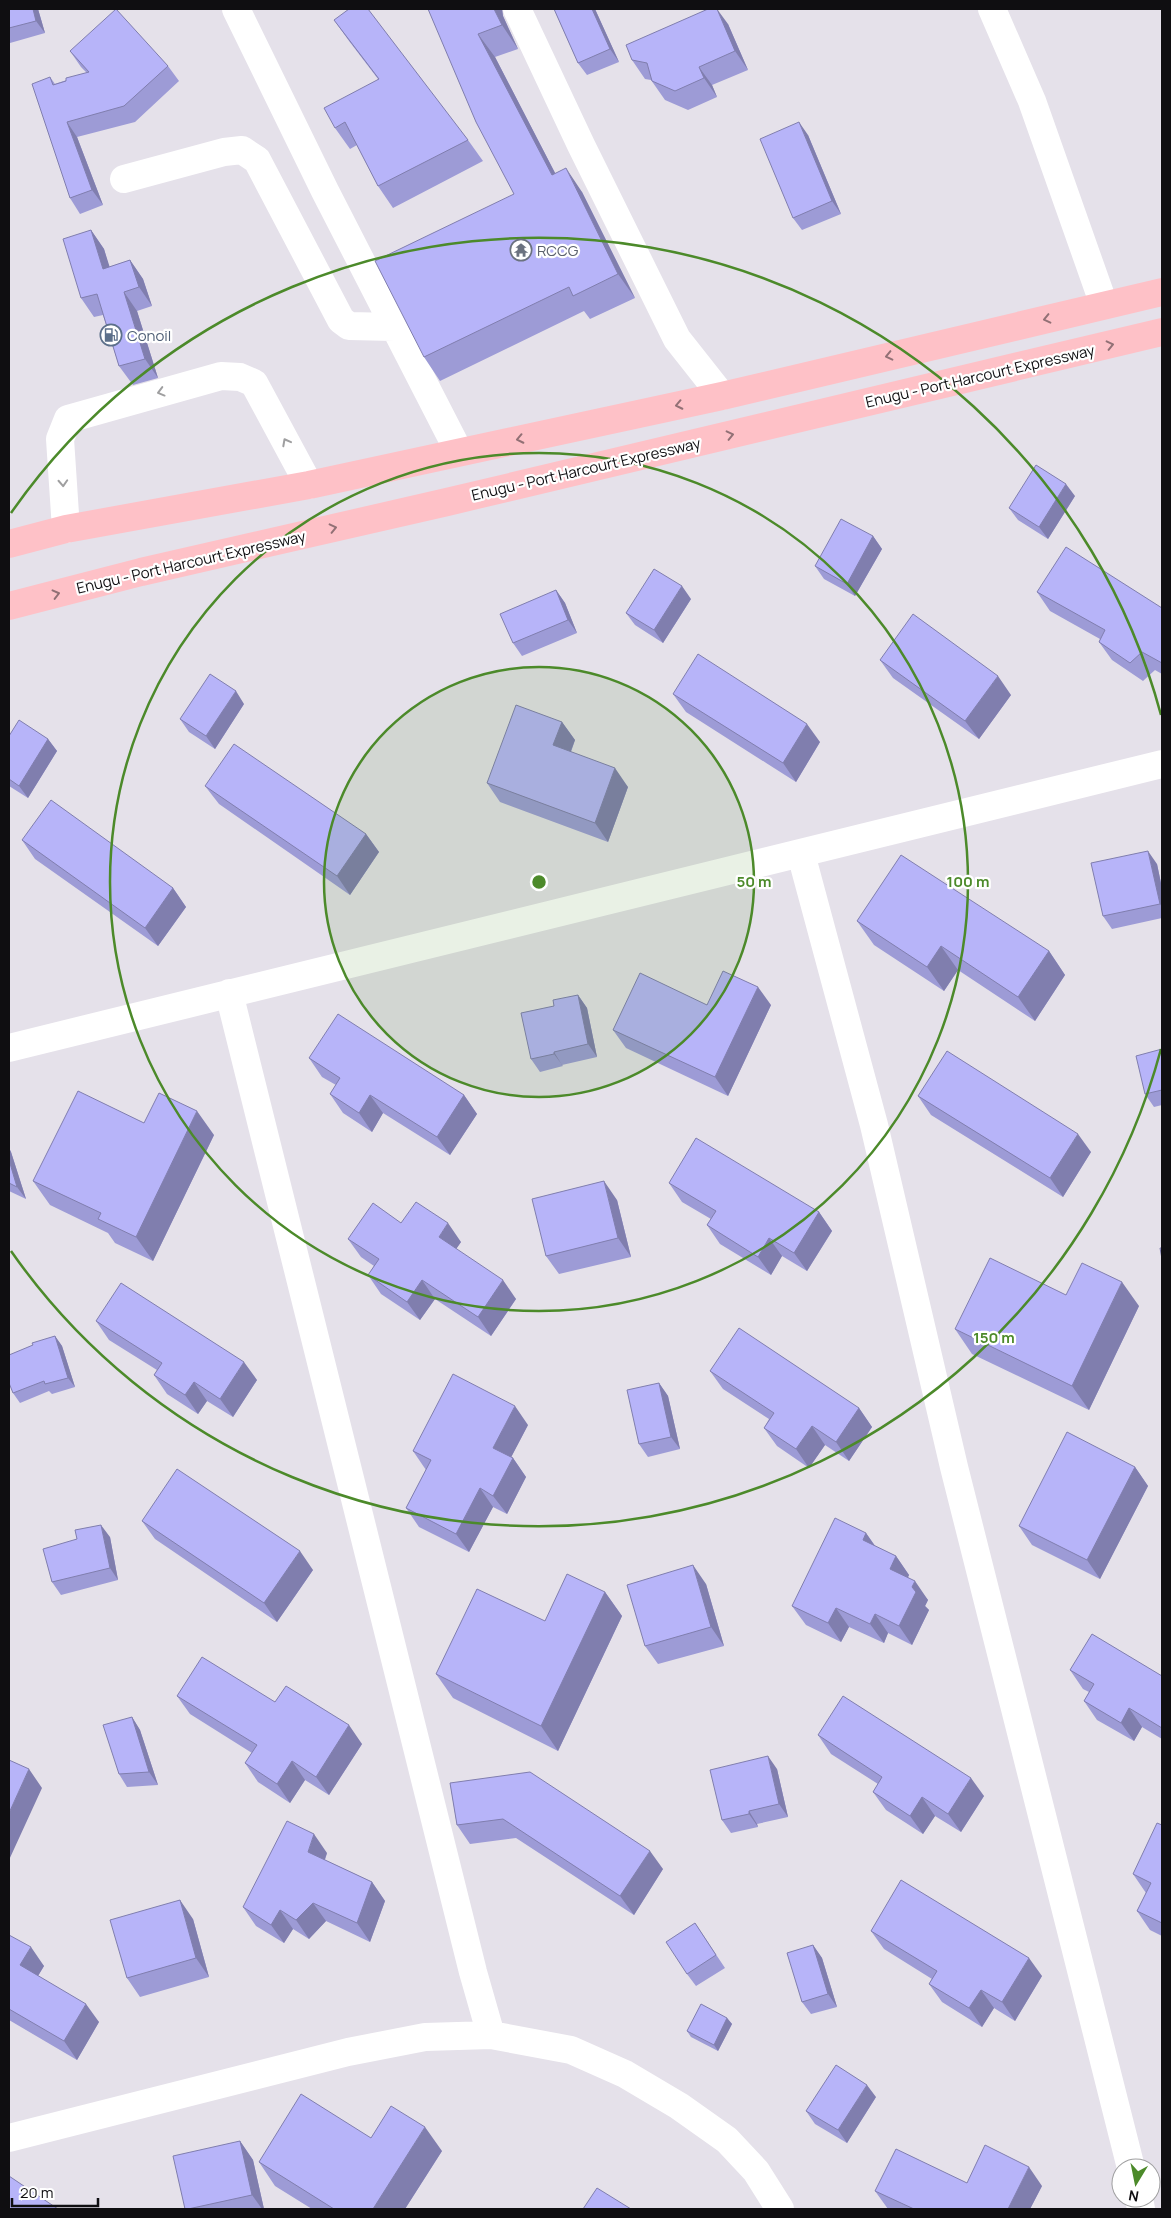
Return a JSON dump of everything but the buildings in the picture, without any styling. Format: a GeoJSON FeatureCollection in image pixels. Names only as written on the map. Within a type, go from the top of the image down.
{"type":"FeatureCollection","features":[{"type":"Feature","properties":{"kind":"highway"},"geometry":{"type":"LineString","coordinates":[[9,544],[66,529],[309,484],[722,396],[1162,292]]}},
{"type":"Feature","properties":{"kind":"highway","name":"Enugu - Port Harcourt Expressway"},"geometry":{"type":"LineString","coordinates":[[9,606],[141,572],[447,502],[1162,332]]}},
{"type":"Feature","properties":{"kind":"street"},"geometry":{"type":"LineString","coordinates":[[236,9],[325,191],[459,452]]}},
{"type":"Feature","properties":{"kind":"street"},"geometry":{"type":"LineString","coordinates":[[517,9],[581,145],[677,339],[722,396]]}},
{"type":"Feature","properties":{"kind":"street"},"geometry":{"type":"LineString","coordinates":[[992,9],[1032,101],[1104,305]]}},
{"type":"Feature","properties":{"kind":"street"},"geometry":{"type":"LineString","coordinates":[[124,179],[224,152],[242,150],[257,160],[341,320],[349,326],[395,327]]}},
{"type":"Feature","properties":{"kind":"street"},"geometry":{"type":"LineString","coordinates":[[66,529],[60,439],[68,419],[220,376],[240,377],[254,383],[309,484]]}},
{"type":"Feature","properties":{"kind":"street"},"geometry":{"type":"LineString","coordinates":[[9,1048],[1162,764]]}},
{"type":"Feature","properties":{"kind":"street"},"geometry":{"type":"LineString","coordinates":[[801,854],[874,1125],[954,1467],[1128,2158]]}},
{"type":"Feature","properties":{"kind":"street"},"geometry":{"type":"LineString","coordinates":[[229,993],[471,1962],[491,2035]]}},
{"type":"Feature","properties":{"kind":"street"},"geometry":{"type":"LineString","coordinates":[[9,2138],[348,2052],[425,2037],[491,2035],[572,2050],[625,2074],[679,2106],[727,2140],[756,2171],[780,2209]]}},
{"type":"Feature","properties":{"kind":"place","name":"RCCG"},"geometry":{"type":"Point","coordinates":[521,250]}},
{"type":"Feature","properties":{"kind":"place","name":"Conoil"},"geometry":{"type":"Point","coordinates":[111,335]}}]}
